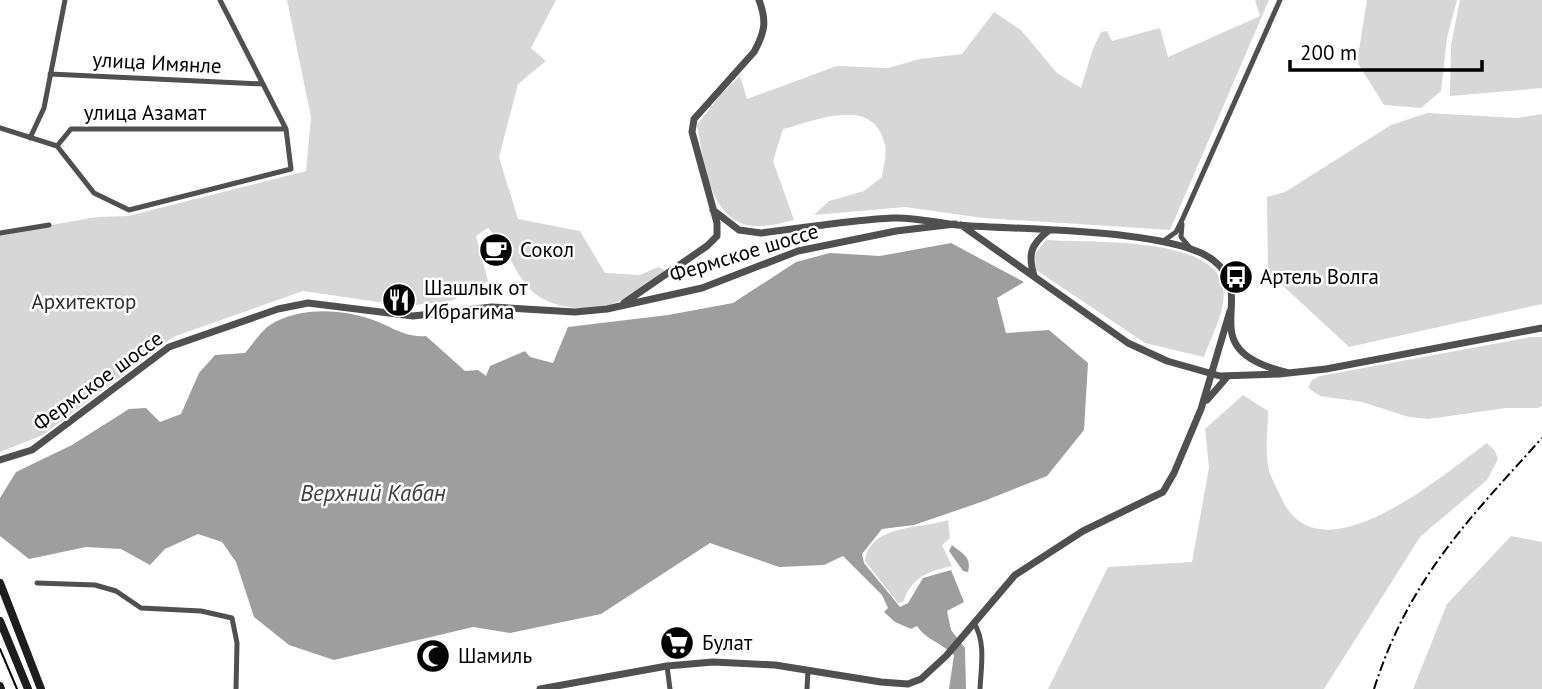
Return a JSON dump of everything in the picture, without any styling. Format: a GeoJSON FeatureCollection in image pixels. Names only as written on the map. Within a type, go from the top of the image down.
{"type":"FeatureCollection","features":[{"type":"Feature","properties":{"kind":"main road"},"geometry":{"type":"LineString","coordinates":[[0,583],[40,689]]}},
{"type":"Feature","properties":{"kind":"main road"},"geometry":{"type":"LineString","coordinates":[[0,621],[28,689]]}},
{"type":"Feature","properties":{"kind":"street"},"geometry":{"type":"LineString","coordinates":[[30,138],[44,108],[65,0]]}},
{"type":"Feature","properties":{"kind":"street"},"geometry":{"type":"LineString","coordinates":[[0,128],[57,146],[94,192],[129,209],[291,169],[286,129],[220,0]]}},
{"type":"Feature","properties":{"kind":"street"},"geometry":{"type":"LineString","coordinates":[[607,309],[629,301],[707,246],[716,236],[713,209],[692,132],[694,119],[754,52],[761,39],[766,19],[759,0]]}},
{"type":"Feature","properties":{"kind":"street"},"geometry":{"type":"LineString","coordinates":[[1162,242],[1172,236],[1183,218],[1280,0]]}},
{"type":"Feature","properties":{"kind":"street","name":"улица Имянле"},"geometry":{"type":"LineString","coordinates":[[50,74],[263,84]]}},
{"type":"Feature","properties":{"kind":"street","name":"улица Азамат"},"geometry":{"type":"LineString","coordinates":[[57,146],[71,129],[286,129]]}},
{"type":"Feature","properties":{"kind":"street","name":"Фермское шоссе"},"geometry":{"type":"LineString","coordinates":[[713,209],[739,230],[761,233],[894,218],[1162,242],[1191,249],[1214,260],[1225,273],[1230,289],[1233,337],[1243,355],[1265,367],[1290,373]]}},
{"type":"Feature","properties":{"kind":"street"},"geometry":{"type":"LineString","coordinates":[[1183,218],[1180,233],[1191,249]]}},
{"type":"Feature","properties":{"kind":"street"},"geometry":{"type":"LineString","coordinates":[[0,233],[49,225]]}},
{"type":"Feature","properties":{"kind":"street","name":"Фермское шоссе"},"geometry":{"type":"LineString","coordinates":[[0,460],[32,450],[169,347],[278,309],[308,303],[413,316],[492,307],[575,312],[607,309],[702,288],[798,251],[896,231],[958,225],[1128,343],[1167,361],[1213,374],[1228,376],[1290,373],[1542,328]]}},
{"type":"Feature","properties":{"kind":"street"},"geometry":{"type":"LineString","coordinates":[[1034,276],[1030,251],[1036,240],[1048,231]]}},
{"type":"Feature","properties":{"kind":"street","name":"Фермское шоссе"},"geometry":{"type":"LineString","coordinates":[[1201,409],[1230,311]]}},
{"type":"Feature","properties":{"kind":"street"},"geometry":{"type":"LineString","coordinates":[[540,689],[667,666],[713,662],[808,670],[908,684],[930,673],[1015,575],[1039,556],[1163,492],[1174,474],[1201,409],[1217,386],[1228,376]]}},
{"type":"Feature","properties":{"kind":"street"},"geometry":{"type":"LineString","coordinates":[[37,583],[95,585],[116,591],[141,608],[201,611],[232,618],[237,643],[236,689]]}},
{"type":"Feature","properties":{"kind":"street"},"geometry":{"type":"LineString","coordinates":[[974,624],[979,632],[982,655],[980,689]]}},
{"type":"Feature","properties":{"kind":"street"},"geometry":{"type":"LineString","coordinates":[[667,666],[670,689]]}},
{"type":"Feature","properties":{"kind":"street"},"geometry":{"type":"LineString","coordinates":[[807,689],[808,670]]}},
{"type":"Feature","properties":{"kind":"green space","name":"Архитектор"},"geometry":{"type":"Polygon","coordinates":[[[287,0],[556,0],[531,48],[546,61],[518,84],[499,157],[518,219],[580,231],[605,273],[640,275],[658,267],[667,271],[630,295],[606,306],[560,306],[539,297],[531,290],[499,240],[488,228],[476,236],[488,281],[451,301],[406,306],[303,291],[173,337],[43,435],[0,452],[0,234],[97,217],[128,216],[306,171],[311,117],[287,0]]]}},
{"type":"Feature","properties":{"kind":"green space"},"geometry":{"type":"Polygon","coordinates":[[[1255,0],[1269,0],[1170,230],[983,218],[905,207],[814,215],[829,201],[864,191],[882,177],[885,145],[879,129],[869,120],[856,115],[826,117],[783,129],[773,161],[794,220],[766,226],[745,224],[731,217],[720,206],[707,174],[697,125],[721,94],[740,76],[747,99],[837,66],[888,68],[920,59],[962,54],[994,12],[1021,30],[1057,73],[1081,88],[1101,32],[1107,31],[1112,41],[1160,28],[1168,57],[1260,16],[1255,0]]]}},
{"type":"Feature","properties":{"kind":"green space"},"geometry":{"type":"Polygon","coordinates":[[[1367,0],[1457,0],[1447,38],[1441,91],[1421,108],[1384,105],[1357,62],[1367,0]]]}},
{"type":"Feature","properties":{"kind":"green space"},"geometry":{"type":"Polygon","coordinates":[[[1460,0],[1542,0],[1542,88],[1450,96],[1451,45],[1460,0]]]}},
{"type":"Feature","properties":{"kind":"green space"},"geometry":{"type":"Polygon","coordinates":[[[1427,113],[1517,118],[1542,114],[1542,304],[1349,347],[1268,272],[1267,197],[1285,192],[1391,125],[1427,113]]]}},
{"type":"Feature","properties":{"kind":"green space"},"geometry":{"type":"Polygon","coordinates":[[[1046,240],[1115,242],[1168,249],[1192,256],[1210,266],[1221,280],[1224,298],[1204,357],[1145,343],[1036,270],[1035,254],[1046,240]]]}},
{"type":"Feature","properties":{"kind":"green space"},"geometry":{"type":"Polygon","coordinates":[[[1542,337],[1542,406],[1538,408],[1506,408],[1428,419],[1409,417],[1362,402],[1320,396],[1308,388],[1312,380],[1320,376],[1542,337]]]}},
{"type":"Feature","properties":{"kind":"green space"},"geometry":{"type":"Polygon","coordinates":[[[1243,395],[1268,411],[1268,465],[1280,495],[1298,520],[1322,529],[1350,527],[1380,515],[1441,477],[1487,443],[1498,459],[1487,480],[1420,537],[1324,689],[1048,689],[1108,567],[1192,562],[1209,468],[1205,429],[1243,395]]]}},
{"type":"Feature","properties":{"kind":"green space"},"geometry":{"type":"Polygon","coordinates":[[[948,520],[950,538],[942,545],[952,566],[922,576],[911,586],[903,602],[898,603],[865,561],[869,549],[876,540],[886,534],[948,520]]]}},
{"type":"Feature","properties":{"kind":"green space"},"geometry":{"type":"Polygon","coordinates":[[[1511,536],[1542,542],[1542,689],[1413,689],[1447,604],[1511,536]]]}},
{"type":"Feature","properties":{"kind":"water","name":"Верхний Кабан"},"geometry":{"type":"Polygon","coordinates":[[[951,243],[1024,282],[997,298],[1006,333],[1049,330],[1088,363],[1084,430],[1047,476],[914,525],[882,529],[862,554],[864,563],[900,607],[908,603],[923,578],[951,570],[964,602],[947,611],[951,630],[965,648],[966,689],[949,689],[954,655],[925,635],[917,626],[911,629],[895,622],[884,612],[888,608],[882,595],[843,556],[824,565],[779,567],[710,543],[601,614],[510,633],[473,627],[334,660],[289,645],[254,617],[236,562],[222,542],[198,534],[165,549],[150,565],[121,549],[86,547],[29,559],[0,536],[0,498],[16,472],[72,445],[129,409],[146,408],[160,422],[181,414],[199,373],[215,355],[245,353],[260,334],[282,319],[322,311],[363,317],[406,334],[426,336],[465,371],[478,370],[486,376],[490,366],[525,351],[530,357],[553,363],[568,327],[668,315],[733,303],[796,262],[830,253],[880,256],[951,243]]]}},
{"type":"Feature","properties":{"kind":"water"},"geometry":{"type":"Polygon","coordinates":[[[952,545],[963,553],[969,562],[968,572],[963,571],[949,551],[952,545]]]}},
{"type":"Feature","properties":{"kind":"tram line"},"geometry":{"type":"LineString","coordinates":[[0,649],[17,689]]}},
{"type":"Feature","properties":{"kind":"railway"},"geometry":{"type":"LineString","coordinates":[[1374,689],[1404,615],[1443,553],[1542,438]]}},
{"type":"Feature","properties":{"kind":"place","name":"Сокол"},"geometry":{"type":"Point","coordinates":[496,250]}},
{"type":"Feature","properties":{"kind":"place","name":"Артель Волга"},"geometry":{"type":"Point","coordinates":[1236,277]}},
{"type":"Feature","properties":{"kind":"place","name":"Шашлык от Ибрагима"},"geometry":{"type":"Point","coordinates":[399,300]}},
{"type":"Feature","properties":{"kind":"place","name":"Булат"},"geometry":{"type":"Point","coordinates":[677,643]}},
{"type":"Feature","properties":{"kind":"place","name":"Шамиль"},"geometry":{"type":"Point","coordinates":[433,656]}}]}
